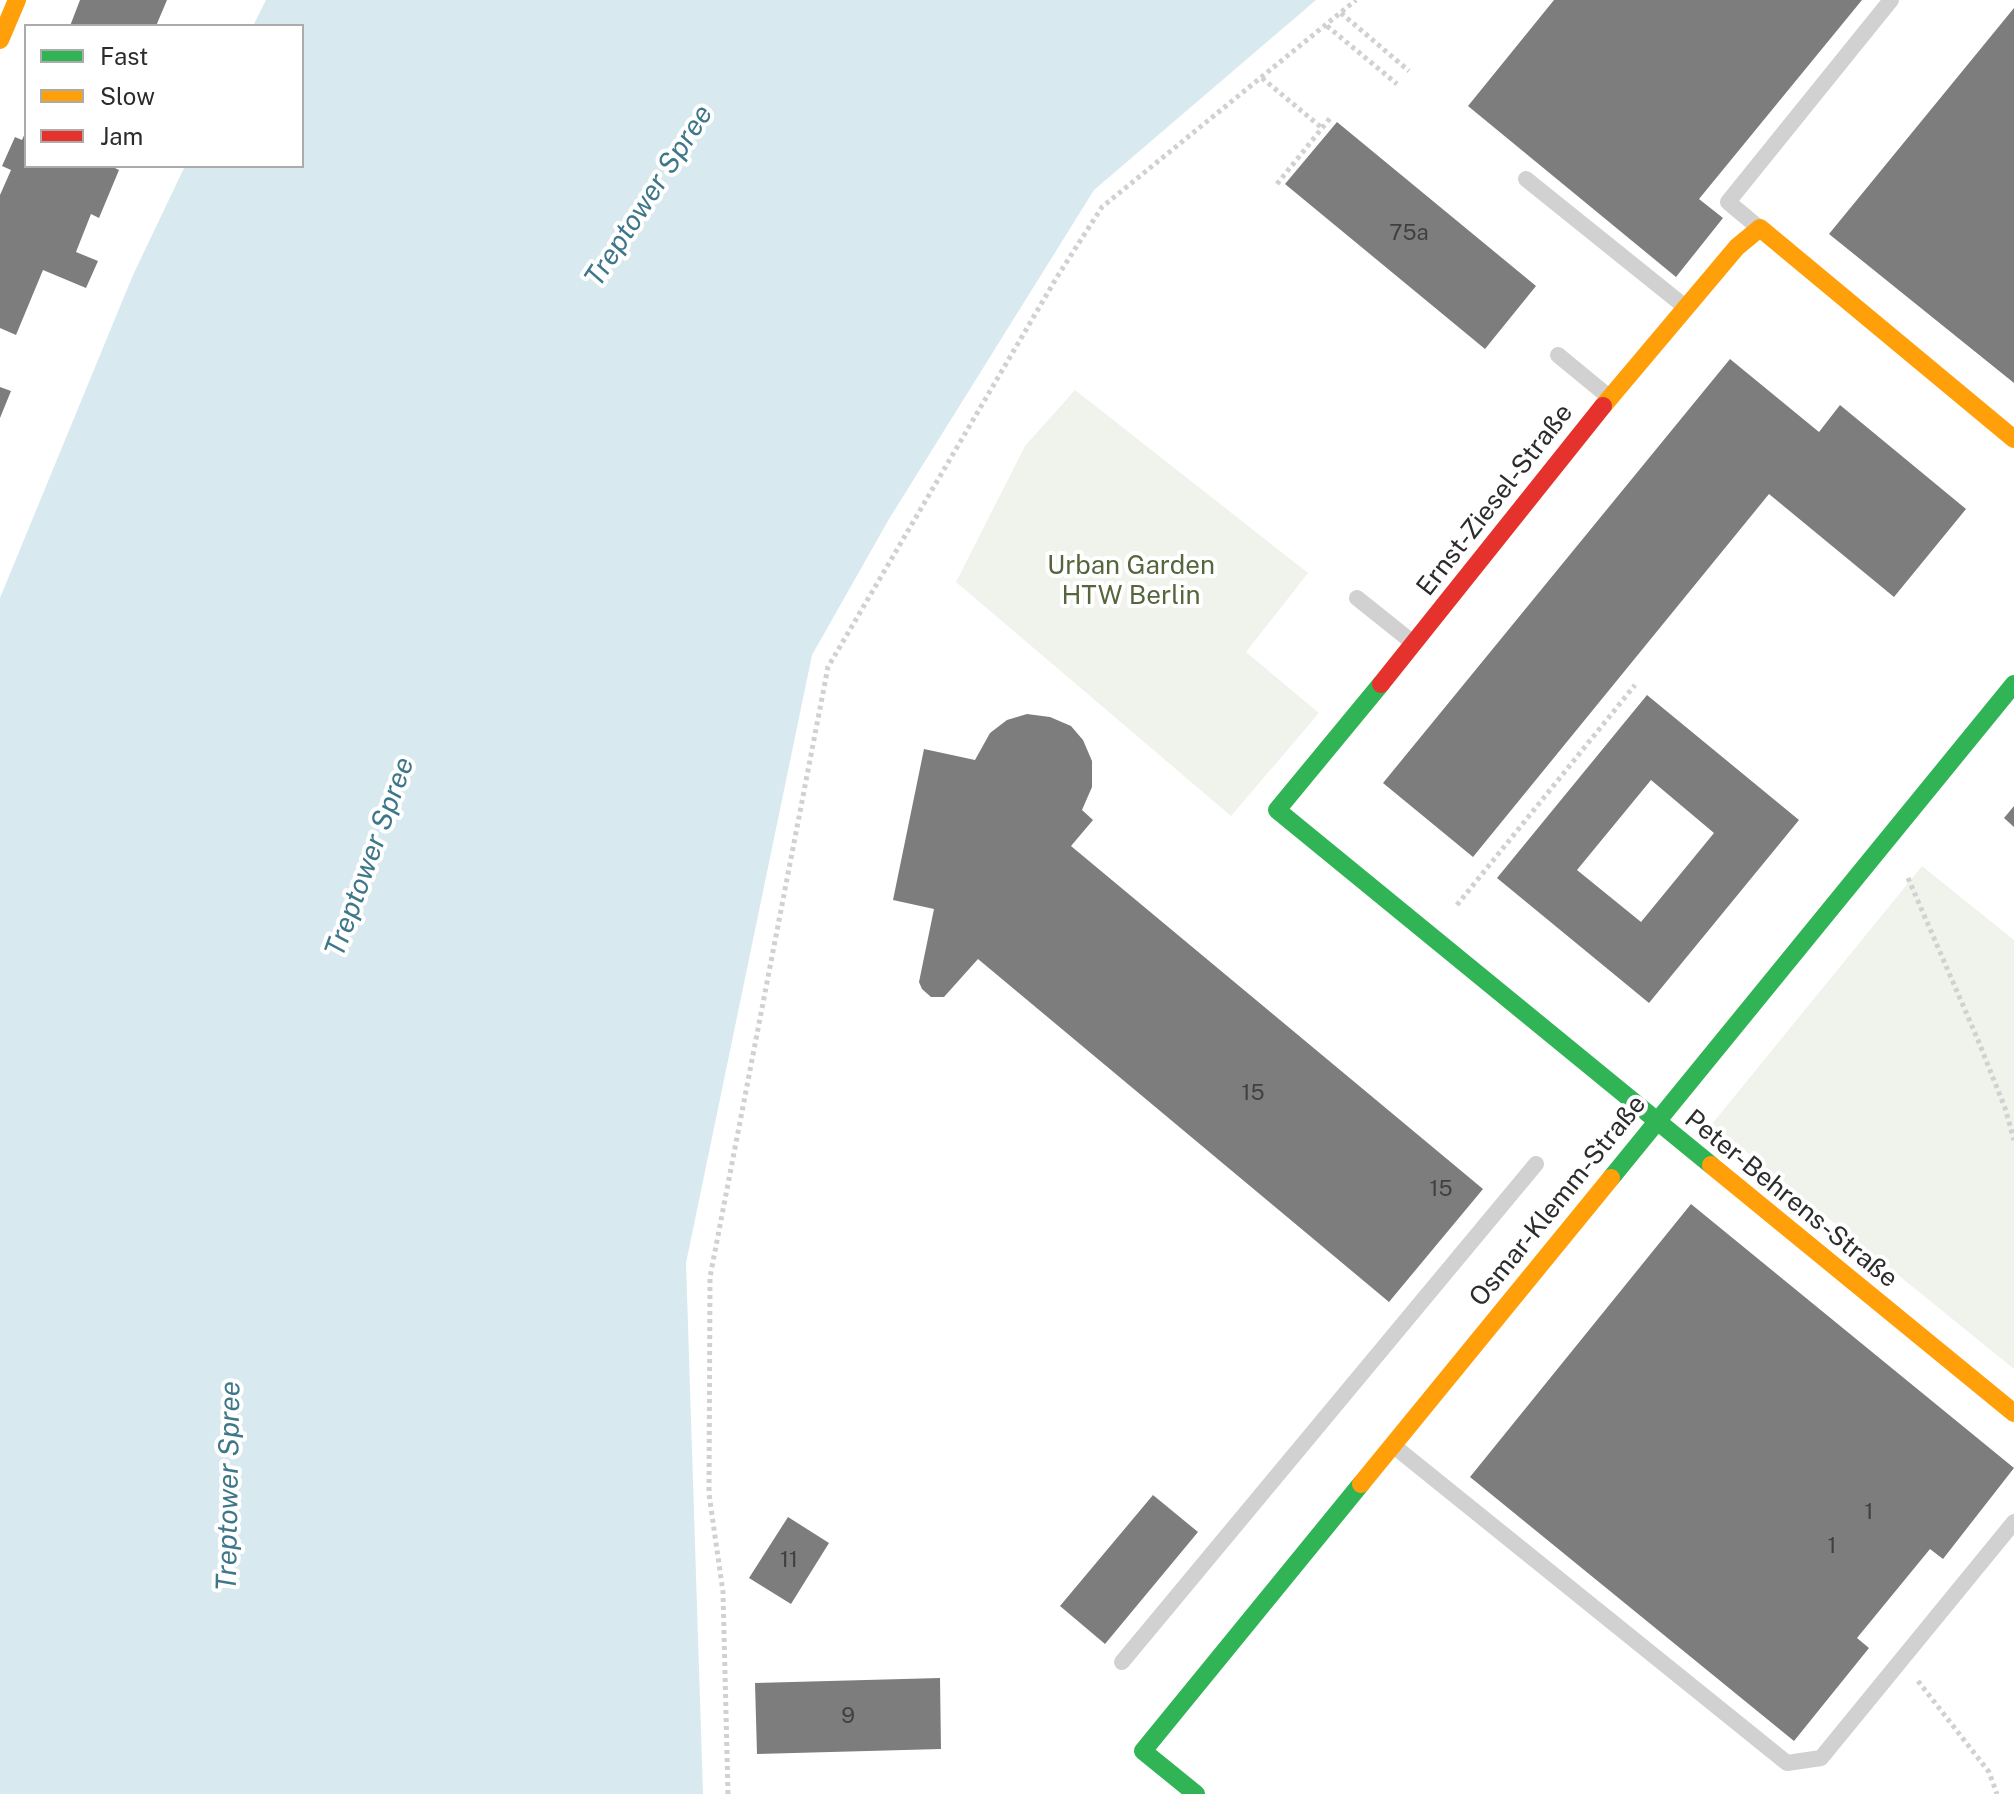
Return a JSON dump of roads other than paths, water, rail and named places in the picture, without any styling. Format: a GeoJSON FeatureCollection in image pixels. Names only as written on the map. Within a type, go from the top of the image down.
{"type":"FeatureCollection","features":[{"type":"Feature","properties":{"kind":"street"},"geometry":{"type":"LineString","coordinates":[[0,40],[17,0]]}},
{"type":"Feature","properties":{"kind":"street"},"geometry":{"type":"LineString","coordinates":[[1760,228],[2014,439]]}},
{"type":"Feature","properties":{"kind":"street","name":"Ernst-Ziesel-Straße"},"geometry":{"type":"LineString","coordinates":[[1277,810],[1610,398],[1737,247],[1760,228]]}},
{"type":"Feature","properties":{"kind":"street","name":"Osmar-Klemm-Straße"},"geometry":{"type":"LineString","coordinates":[[1196,1794],[1143,1751],[2014,684]]}},
{"type":"Feature","properties":{"kind":"street","name":"Peter-Behrens-Straße"},"geometry":{"type":"LineString","coordinates":[[1277,810],[1655,1123],[2014,1413]]}},
{"type":"Feature","properties":{"kind":"lane"},"geometry":{"type":"LineString","coordinates":[[1760,228],[1728,202],[1891,0]]}},
{"type":"Feature","properties":{"kind":"lane"},"geometry":{"type":"LineString","coordinates":[[1526,179],[1686,307]]}},
{"type":"Feature","properties":{"kind":"lane"},"geometry":{"type":"LineString","coordinates":[[1558,355],[1610,398]]}},
{"type":"Feature","properties":{"kind":"lane"},"geometry":{"type":"LineString","coordinates":[[1357,598],[1414,644]]}},
{"type":"Feature","properties":{"kind":"lane"},"geometry":{"type":"LineString","coordinates":[[1122,1662],[1536,1164]]}},
{"type":"Feature","properties":{"kind":"lane"},"geometry":{"type":"LineString","coordinates":[[1392,1445],[1787,1763],[1821,1758],[2014,1522]]}},
{"type":"Feature","properties":{"kind":"water","name":"Treptower Spree"},"geometry":{"type":"Polygon","coordinates":[[[266,0],[1316,0],[1094,190],[889,519],[812,655],[686,1263],[703,1794],[0,1794],[0,598],[133,275],[184,168],[304,168],[304,24],[254,24],[266,0]]]}},
{"type":"Feature","properties":{"kind":"park label","name":"Urban Garden HTW Berlin"},"geometry":{"type":"Point","coordinates":[1131,581]}}]}
